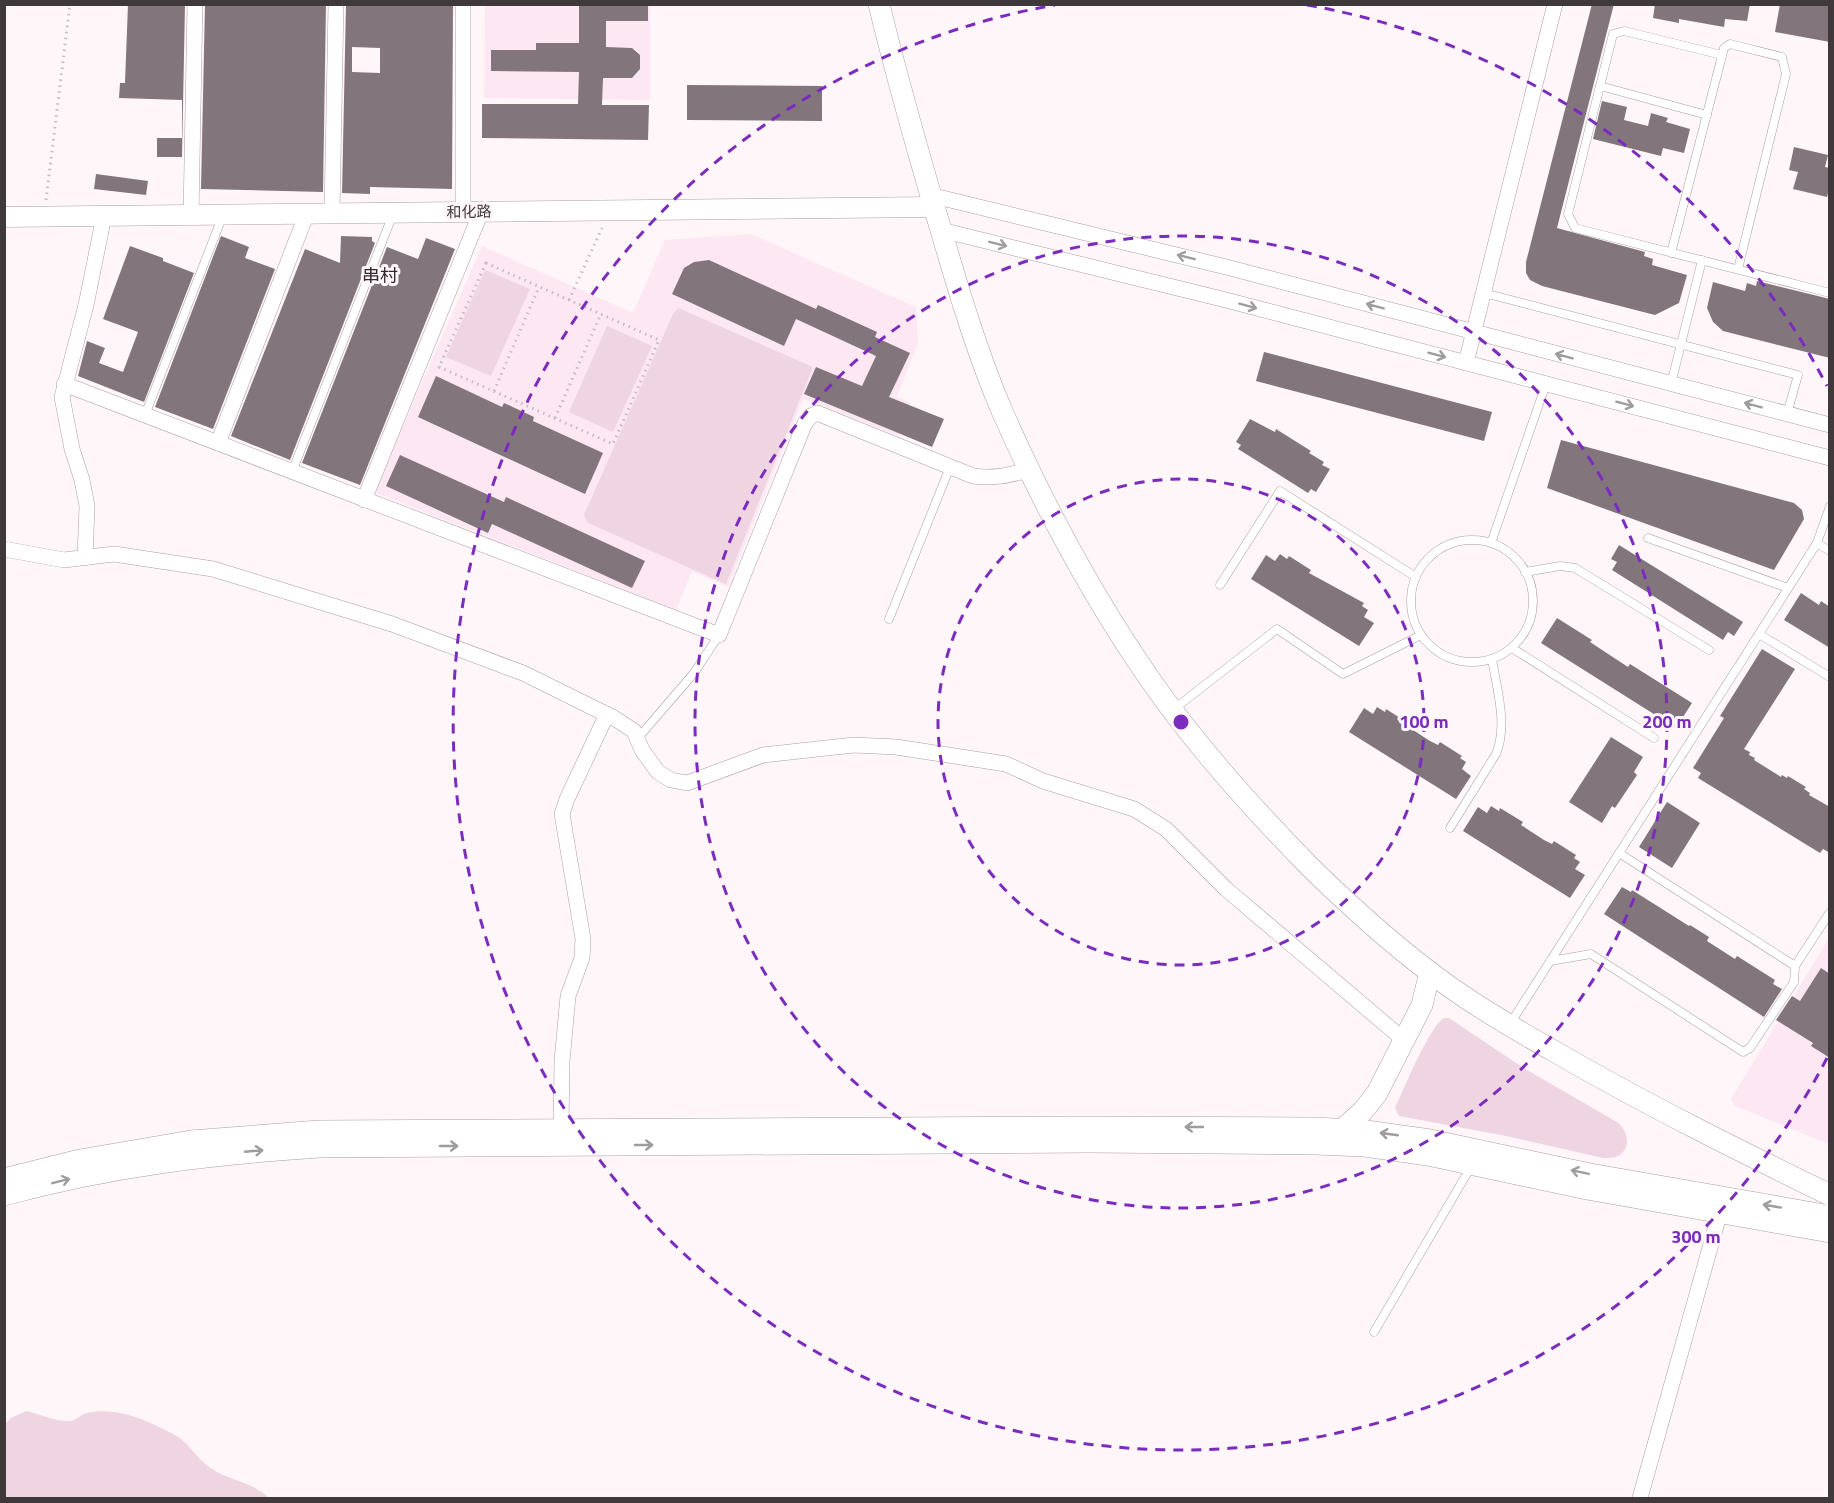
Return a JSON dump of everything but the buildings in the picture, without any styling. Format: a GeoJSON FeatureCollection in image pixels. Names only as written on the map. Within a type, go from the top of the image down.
{"type":"FeatureCollection","features":[{"type":"Feature","properties":{"kind":"main road"},"geometry":{"type":"LineString","coordinates":[[879,4],[906,113],[932,201],[984,365],[1001,409],[1058,530],[1108,614],[1172,710],[1227,779],[1336,893],[1462,996],[1509,1026],[1655,1108],[1830,1195]]}},
{"type":"Feature","properties":{"kind":"main road"},"geometry":{"type":"LineString","coordinates":[[1343,1129],[1363,1111],[1377,1093],[1422,1005],[1430,972]]}},
{"type":"Feature","properties":{"kind":"main road"},"geometry":{"type":"LineString","coordinates":[[4,1179],[80,1160],[191,1141],[350,1131],[1088,1127],[1343,1129],[1430,1140],[1590,1174],[1830,1216]]}},
{"type":"Feature","properties":{"kind":"main road"},"geometry":{"type":"LineString","coordinates":[[4,1196],[83,1175],[193,1157],[360,1146],[1089,1142],[1316,1144],[1365,1146],[1473,1164],[1587,1189],[1830,1232]]}},
{"type":"Feature","properties":{"kind":"street"},"geometry":{"type":"LineString","coordinates":[[191,215],[195,4]]}},
{"type":"Feature","properties":{"kind":"street"},"geometry":{"type":"LineString","coordinates":[[332,213],[336,4]]}},
{"type":"Feature","properties":{"kind":"street"},"geometry":{"type":"LineString","coordinates":[[364,500],[472,212],[463,4]]}},
{"type":"Feature","properties":{"kind":"street"},"geometry":{"type":"LineString","coordinates":[[1466,363],[1555,4]]}},
{"type":"Feature","properties":{"kind":"street","name":"和化路"},"geometry":{"type":"LineString","coordinates":[[4,217],[610,210],[932,201]]}},
{"type":"Feature","properties":{"kind":"street"},"geometry":{"type":"LineString","coordinates":[[932,201],[1141,246],[1830,425]]}},
{"type":"Feature","properties":{"kind":"street"},"geometry":{"type":"LineString","coordinates":[[218,443],[307,213]]}},
{"type":"Feature","properties":{"kind":"street"},"geometry":{"type":"LineString","coordinates":[[85,558],[87,506],[62,397],[86,305],[104,216]]}},
{"type":"Feature","properties":{"kind":"street"},"geometry":{"type":"LineString","coordinates":[[941,230],[1211,296],[1830,458]]}},
{"type":"Feature","properties":{"kind":"street"},"geometry":{"type":"LineString","coordinates":[[64,384],[719,635],[805,423],[811,416],[817,413],[973,476],[989,478],[1029,470]]}},
{"type":"Feature","properties":{"kind":"street"},"geometry":{"type":"LineString","coordinates":[[4,549],[63,560],[114,554],[213,569],[393,624],[503,665],[607,714],[634,731],[642,750],[658,772],[681,783],[687,783],[763,755],[854,745],[896,747],[1006,764],[1043,782],[1134,809],[1166,829],[1226,889],[1404,1040]]}},
{"type":"Feature","properties":{"kind":"street"},"geometry":{"type":"LineString","coordinates":[[561,1130],[562,1061],[568,996],[582,958],[583,939],[562,814],[607,714]]}},
{"type":"Feature","properties":{"kind":"street"},"geometry":{"type":"LineString","coordinates":[[1640,1498],[1720,1212]]}},
{"type":"Feature","properties":{"kind":"lane"},"geometry":{"type":"LineString","coordinates":[[1722,55],[1624,31],[1613,34],[1568,214],[1575,228],[1830,292]]}},
{"type":"Feature","properties":{"kind":"lane"},"geometry":{"type":"LineString","coordinates":[[1671,253],[1722,55],[1724,48],[1730,44],[1782,57],[1786,74],[1738,269]]}},
{"type":"Feature","properties":{"kind":"lane"},"geometry":{"type":"LineString","coordinates":[[1600,86],[1707,115]]}},
{"type":"Feature","properties":{"kind":"lane"},"geometry":{"type":"LineString","coordinates":[[292,472],[393,213]]}},
{"type":"Feature","properties":{"kind":"lane"},"geometry":{"type":"LineString","coordinates":[[146,415],[223,215]]}},
{"type":"Feature","properties":{"kind":"lane"},"geometry":{"type":"LineString","coordinates":[[1671,384],[1702,260]]}},
{"type":"Feature","properties":{"kind":"lane"},"geometry":{"type":"LineString","coordinates":[[1484,293],[1798,375],[1787,414]]}},
{"type":"Feature","properties":{"kind":"lane"},"geometry":{"type":"LineString","coordinates":[[1491,543],[1546,384]]}},
{"type":"Feature","properties":{"kind":"lane"},"geometry":{"type":"LineString","coordinates":[[889,619],[950,467]]}},
{"type":"Feature","properties":{"kind":"lane"},"geometry":{"type":"LineString","coordinates":[[1221,585],[1280,491],[1416,577]]}},
{"type":"Feature","properties":{"kind":"lane"},"geometry":{"type":"LineString","coordinates":[[1509,1026],[1817,543],[1830,506]]}},
{"type":"Feature","properties":{"kind":"lane"},"geometry":{"type":"LineString","coordinates":[[1648,538],[1788,588]]}},
{"type":"Feature","properties":{"kind":"lane"},"geometry":{"type":"LineString","coordinates":[[1466,541],[1491,543],[1513,556],[1525,572],[1532,588],[1532,614],[1522,637],[1512,648],[1492,659],[1480,662],[1456,661],[1436,651],[1421,635],[1412,614],[1411,592],[1416,577],[1425,562],[1442,548],[1466,541]]}},
{"type":"Feature","properties":{"kind":"lane"},"geometry":{"type":"LineString","coordinates":[[1817,543],[1830,551]]}},
{"type":"Feature","properties":{"kind":"lane"},"geometry":{"type":"LineString","coordinates":[[1525,572],[1560,566],[1575,568],[1709,650]]}},
{"type":"Feature","properties":{"kind":"lane"},"geometry":{"type":"LineString","coordinates":[[1172,710],[1277,630],[1343,674],[1421,635]]}},
{"type":"Feature","properties":{"kind":"lane"},"geometry":{"type":"LineString","coordinates":[[1759,634],[1830,677]]}},
{"type":"Feature","properties":{"kind":"lane"},"geometry":{"type":"LineString","coordinates":[[638,738],[694,673],[719,635]]}},
{"type":"Feature","properties":{"kind":"lane"},"geometry":{"type":"LineString","coordinates":[[1512,648],[1654,738]]}},
{"type":"Feature","properties":{"kind":"lane"},"geometry":{"type":"LineString","coordinates":[[1450,828],[1496,754],[1500,743],[1502,730],[1492,659]]}},
{"type":"Feature","properties":{"kind":"lane"},"geometry":{"type":"LineString","coordinates":[[1619,854],[1795,966]]}},
{"type":"Feature","properties":{"kind":"lane"},"geometry":{"type":"LineString","coordinates":[[1550,961],[1591,954],[1743,1052],[1750,1048],[1794,982],[1795,966],[1830,912]]}},
{"type":"Feature","properties":{"kind":"lane"},"geometry":{"type":"LineString","coordinates":[[1374,1332],[1473,1164]]}},
{"type":"Feature","properties":{"kind":"path"},"geometry":{"type":"LineString","coordinates":[[44,217],[70,4]]}},
{"type":"Feature","properties":{"kind":"path"},"geometry":{"type":"LineString","coordinates":[[569,300],[610,210]]}},
{"type":"Feature","properties":{"kind":"path"},"geometry":{"type":"LineString","coordinates":[[486,262],[539,286],[659,340],[613,444],[439,367],[486,262]]}},
{"type":"Feature","properties":{"kind":"path"},"geometry":{"type":"LineString","coordinates":[[494,391],[539,286]]}},
{"type":"Feature","properties":{"kind":"path"},"geometry":{"type":"LineString","coordinates":[[555,418],[601,314]]}},
{"type":"Feature","properties":{"kind":"shaded area"},"geometry":{"type":"Polygon","coordinates":[[[485,5],[650,5],[650,100],[484,98],[485,5]]]}},
{"type":"Feature","properties":{"kind":"shaded area"},"geometry":{"type":"Polygon","coordinates":[[[751,234],[916,307],[918,343],[897,397],[911,403],[898,436],[803,399],[728,587],[692,571],[676,610],[374,492],[482,246],[633,313],[665,240],[751,234]]]}},
{"type":"Feature","properties":{"kind":"shaded area"},"geometry":{"type":"Polygon","coordinates":[[[485,270],[530,289],[491,376],[446,357],[485,270]]]}},
{"type":"Feature","properties":{"kind":"shaded area"},"geometry":{"type":"Polygon","coordinates":[[[678,308],[813,367],[726,584],[588,523],[584,515],[673,314],[678,308]]]}},
{"type":"Feature","properties":{"kind":"shaded area"},"geometry":{"type":"Polygon","coordinates":[[[607,326],[652,346],[613,432],[569,412],[607,326]]]}},
{"type":"Feature","properties":{"kind":"shaded area"},"geometry":{"type":"Polygon","coordinates":[[[1829,938],[1829,1144],[1735,1106],[1731,1099],[1829,938]]]}},
{"type":"Feature","properties":{"kind":"shaded area"},"geometry":{"type":"Polygon","coordinates":[[[1444,1018],[1449,1018],[1522,1067],[1621,1125],[1627,1139],[1622,1153],[1616,1157],[1603,1158],[1506,1136],[1399,1116],[1395,1108],[1424,1045],[1444,1018]]]}},
{"type":"Feature","properties":{"kind":"shaded area"},"geometry":{"type":"Polygon","coordinates":[[[26,1411],[65,1421],[98,1411],[121,1413],[144,1420],[180,1438],[212,1469],[256,1488],[269,1498],[5,1498],[5,1424],[11,1418],[26,1411]]]}},
{"type":"Feature","properties":{"kind":"district","name":"串村"},"geometry":{"type":"Point","coordinates":[380,276]}}]}
